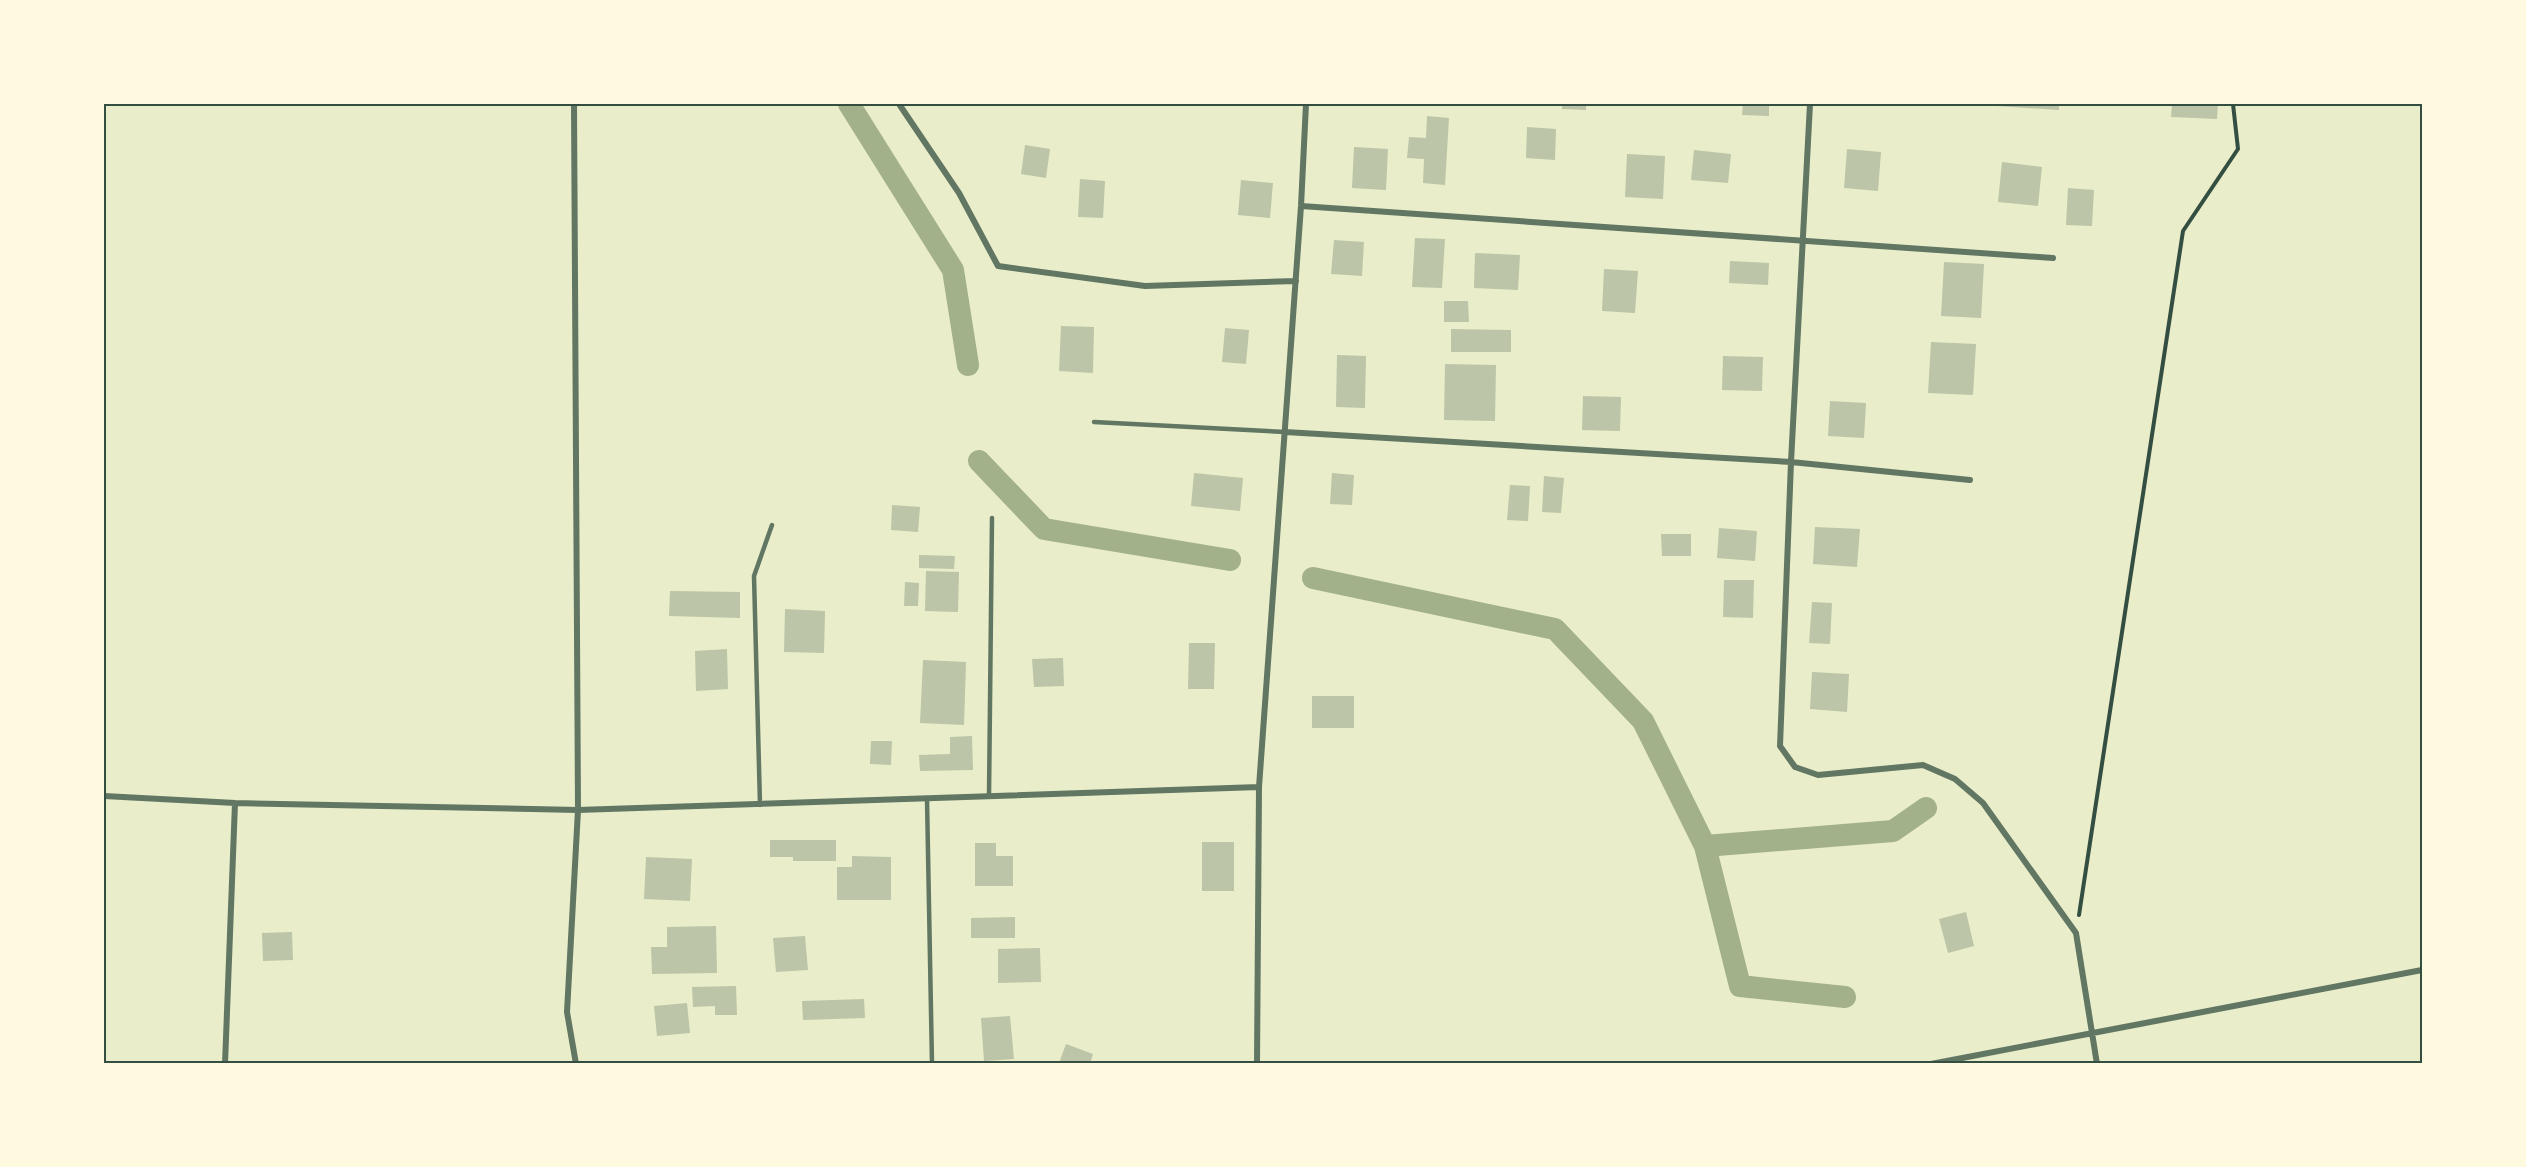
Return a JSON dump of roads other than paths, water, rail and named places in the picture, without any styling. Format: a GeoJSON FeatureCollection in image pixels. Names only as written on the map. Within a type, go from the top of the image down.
{"type":"FeatureCollection","features":[{"type":"Feature","properties":{"kind":"street"},"geometry":{"type":"LineString","coordinates":[[574,104],[578,810],[567,1012],[576,1064]]}},
{"type":"Feature","properties":{"kind":"street"},"geometry":{"type":"LineString","coordinates":[[899,104],[959,193],[998,266],[1144,286],[1296,281]]}},
{"type":"Feature","properties":{"kind":"street"},"geometry":{"type":"LineString","coordinates":[[1257,1064],[1259,787],[1296,281],[1306,104]]}},
{"type":"Feature","properties":{"kind":"street"},"geometry":{"type":"LineString","coordinates":[[1810,104],[1791,462],[1780,746],[1795,767],[1818,775],[1923,765],[1956,779],[1983,803],[2076,933],[2097,1064]]}},
{"type":"Feature","properties":{"kind":"street"},"geometry":{"type":"LineString","coordinates":[[1301,206],[2053,258]]}},
{"type":"Feature","properties":{"kind":"street"},"geometry":{"type":"LineString","coordinates":[[1285,432],[1791,462],[1970,480]]}},
{"type":"Feature","properties":{"kind":"street"},"geometry":{"type":"LineString","coordinates":[[104,796],[234,803],[578,810],[1259,787]]}},
{"type":"Feature","properties":{"kind":"street"},"geometry":{"type":"LineString","coordinates":[[225,1064],[234,803]]}},
{"type":"Feature","properties":{"kind":"street"},"geometry":{"type":"LineString","coordinates":[[1931,1064],[2422,970]]}},
{"type":"Feature","properties":{"kind":"lane"},"geometry":{"type":"LineString","coordinates":[[1094,422],[1285,432]]}},
{"type":"Feature","properties":{"kind":"lane"},"geometry":{"type":"LineString","coordinates":[[989,796],[992,518]]}},
{"type":"Feature","properties":{"kind":"lane"},"geometry":{"type":"LineString","coordinates":[[760,805],[754,576],[772,525]]}},
{"type":"Feature","properties":{"kind":"lane"},"geometry":{"type":"LineString","coordinates":[[927,799],[932,1064]]}},
{"type":"Feature","properties":{"kind":"waterway"},"geometry":{"type":"LineString","coordinates":[[849,104],[953,270],[968,365]]}},
{"type":"Feature","properties":{"kind":"waterway"},"geometry":{"type":"LineString","coordinates":[[979,461],[1044,529],[1230,560]]}},
{"type":"Feature","properties":{"kind":"waterway"},"geometry":{"type":"LineString","coordinates":[[1313,578],[1555,629],[1643,721],[1705,846],[1740,986],[1845,997]]}},
{"type":"Feature","properties":{"kind":"waterway"},"geometry":{"type":"LineString","coordinates":[[1705,846],[1893,831],[1926,808]]}}]}
